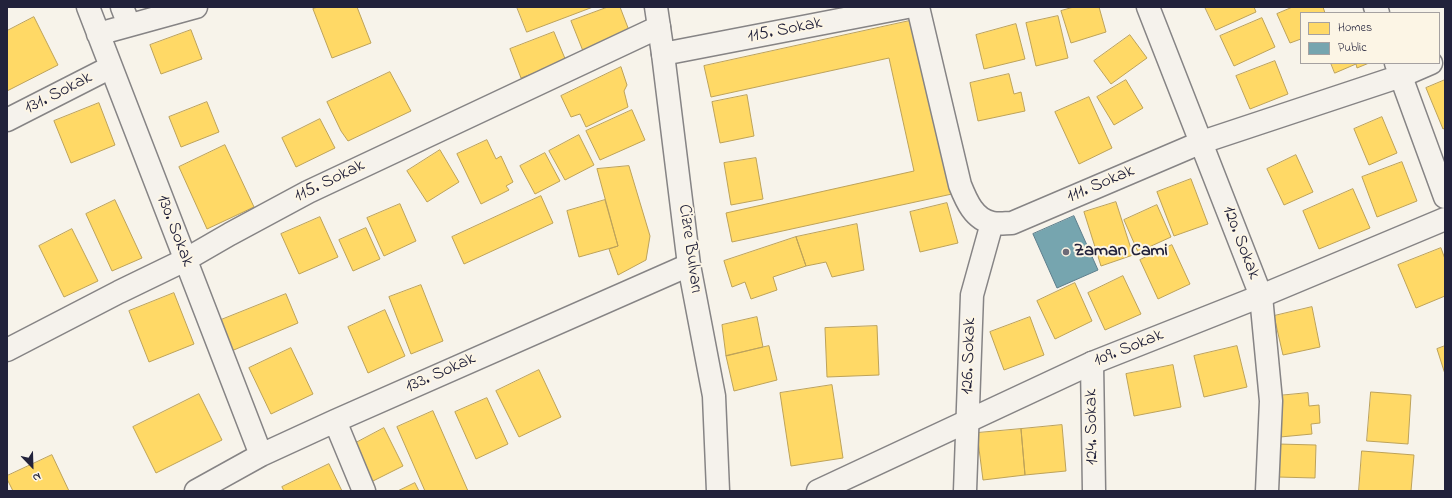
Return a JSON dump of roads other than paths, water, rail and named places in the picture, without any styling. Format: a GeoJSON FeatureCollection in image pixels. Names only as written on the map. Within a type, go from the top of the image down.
{"type":"FeatureCollection","features":[{"type":"Feature","properties":{"kind":"street","name":"130. Sokak"},"geometry":{"type":"LineString","coordinates":[[88,7],[261,455]]}},
{"type":"Feature","properties":{"kind":"street"},"geometry":{"type":"LineString","coordinates":[[98,34],[126,16],[196,7]]}},
{"type":"Feature","properties":{"kind":"street","name":"115. Sokak"},"geometry":{"type":"LineString","coordinates":[[663,54],[907,7]]}},
{"type":"Feature","properties":{"kind":"street"},"geometry":{"type":"LineString","coordinates":[[918,7],[960,185],[969,206],[981,219],[992,223]]}},
{"type":"Feature","properties":{"kind":"street","name":"120. Sokak"},"geometry":{"type":"LineString","coordinates":[[1148,7],[1261,296],[1272,401],[1267,491]]}},
{"type":"Feature","properties":{"kind":"street","name":"115. Sokak"},"geometry":{"type":"LineString","coordinates":[[7,350],[119,292],[185,260],[230,234],[329,182],[658,17]]}},
{"type":"Feature","properties":{"kind":"street","name":"Cizre Bulvarı"},"geometry":{"type":"LineString","coordinates":[[658,17],[689,265],[714,396],[718,491]]}},
{"type":"Feature","properties":{"kind":"street","name":"111. Sokak"},"geometry":{"type":"LineString","coordinates":[[992,223],[1012,223],[1202,142],[1399,69],[1426,64]]}},
{"type":"Feature","properties":{"kind":"street","name":"131. Sokak"},"geometry":{"type":"LineString","coordinates":[[7,120],[111,67]]}},
{"type":"Feature","properties":{"kind":"street"},"geometry":{"type":"LineString","coordinates":[[1399,69],[1445,196]]}},
{"type":"Feature","properties":{"kind":"street","name":"109. Sokak"},"geometry":{"type":"LineString","coordinates":[[818,491],[1092,362],[1261,296],[1445,219]]}},
{"type":"Feature","properties":{"kind":"street","name":"126. Sokak"},"geometry":{"type":"LineString","coordinates":[[965,491],[972,295],[992,223]]}},
{"type":"Feature","properties":{"kind":"street","name":"133. Sokak"},"geometry":{"type":"LineString","coordinates":[[196,491],[261,455],[335,421],[689,265]]}},
{"type":"Feature","properties":{"kind":"street","name":"124. Sokak"},"geometry":{"type":"LineString","coordinates":[[1092,362],[1094,491]]}},
{"type":"Feature","properties":{"kind":"street"},"geometry":{"type":"LineString","coordinates":[[335,421],[364,491]]}},
{"type":"Feature","properties":{"kind":"place","name":"Zaman Cami"},"geometry":{"type":"Point","coordinates":[1066,252]}}]}
